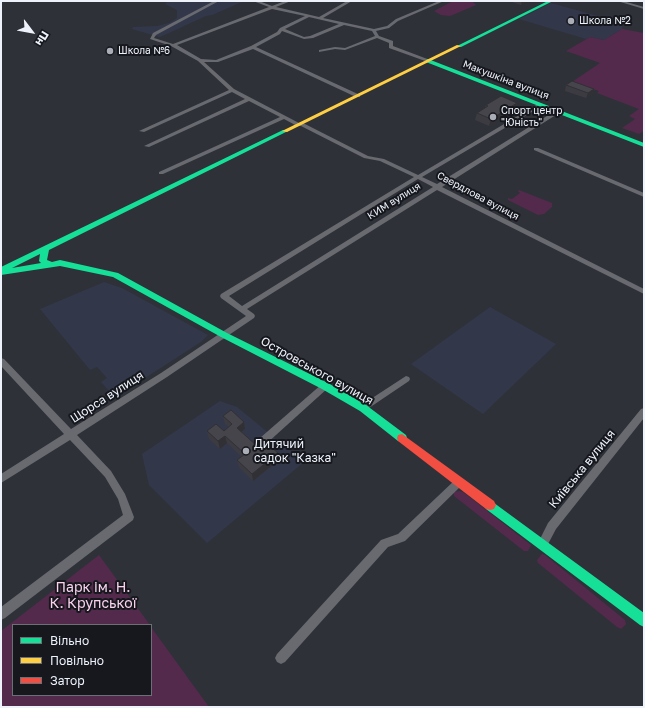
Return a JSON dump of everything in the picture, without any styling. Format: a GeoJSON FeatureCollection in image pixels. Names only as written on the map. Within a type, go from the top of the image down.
{"type":"FeatureCollection","features":[{"type":"Feature","properties":{"kind":"main road"},"geometry":{"type":"LineString","coordinates":[[1,271],[550,1]]}},
{"type":"Feature","properties":{"kind":"main road","name":"Макушкіна вулиця"},"geometry":{"type":"LineString","coordinates":[[428,61],[644,145]]}},
{"type":"Feature","properties":{"kind":"main road"},"geometry":{"type":"LineString","coordinates":[[45,249],[43,261],[52,264]]}},
{"type":"Feature","properties":{"kind":"main road","name":"Островського вулиця"},"geometry":{"type":"LineString","coordinates":[[1,271],[60,263],[115,276],[224,335],[325,386],[364,408],[459,482],[543,543],[644,621]]}},
{"type":"Feature","properties":{"kind":"street","name":"Свердлова вулиця"},"geometry":{"type":"LineString","coordinates":[[217,1],[154,34],[152,39],[173,45],[200,60],[232,90],[284,117],[366,157],[382,160],[418,177],[644,292]]}},
{"type":"Feature","properties":{"kind":"street"},"geometry":{"type":"LineString","coordinates":[[255,1],[274,8],[374,30],[388,27],[398,20],[442,1]]}},
{"type":"Feature","properties":{"kind":"street"},"geometry":{"type":"LineString","coordinates":[[173,45],[274,8],[289,1]]}},
{"type":"Feature","properties":{"kind":"street"},"geometry":{"type":"LineString","coordinates":[[320,18],[350,1]]}},
{"type":"Feature","properties":{"kind":"street"},"geometry":{"type":"LineString","coordinates":[[619,1],[644,8]]}},
{"type":"Feature","properties":{"kind":"street"},"geometry":{"type":"LineString","coordinates":[[429,3],[434,4]]}},
{"type":"Feature","properties":{"kind":"street"},"geometry":{"type":"LineString","coordinates":[[200,60],[216,61],[253,47],[279,34],[281,29],[310,16]]}},
{"type":"Feature","properties":{"kind":"street"},"geometry":{"type":"LineString","coordinates":[[281,29],[304,38],[311,37],[344,24]]}},
{"type":"Feature","properties":{"kind":"street"},"geometry":{"type":"LineString","coordinates":[[374,30],[377,37]]}},
{"type":"Feature","properties":{"kind":"street"},"geometry":{"type":"LineString","coordinates":[[321,51],[334,48],[345,48],[377,37],[391,42],[392,47],[428,61]]}},
{"type":"Feature","properties":{"kind":"street"},"geometry":{"type":"LineString","coordinates":[[253,47],[358,96]]}},
{"type":"Feature","properties":{"kind":"street"},"geometry":{"type":"LineString","coordinates":[[142,131],[232,90]]}},
{"type":"Feature","properties":{"kind":"street"},"geometry":{"type":"LineString","coordinates":[[147,146],[250,99]]}},
{"type":"Feature","properties":{"kind":"street","name":"КИМ вулиця"},"geometry":{"type":"LineString","coordinates":[[540,105],[418,177],[224,296],[242,309],[436,186],[557,112]]}},
{"type":"Feature","properties":{"kind":"street"},"geometry":{"type":"LineString","coordinates":[[161,173],[284,117]]}},
{"type":"Feature","properties":{"kind":"street"},"geometry":{"type":"LineString","coordinates":[[536,149],[644,195]]}},
{"type":"Feature","properties":{"kind":"street","name":"Щорса вулиця"},"geometry":{"type":"LineString","coordinates":[[1,479],[251,316],[242,309]]}},
{"type":"Feature","properties":{"kind":"street"},"geometry":{"type":"LineString","coordinates":[[1,361],[108,474],[122,497],[130,517],[1,614]]}},
{"type":"Feature","properties":{"kind":"street"},"geometry":{"type":"LineString","coordinates":[[364,408],[406,379]]}},
{"type":"Feature","properties":{"kind":"street"},"geometry":{"type":"LineString","coordinates":[[263,441],[325,386]]}},
{"type":"Feature","properties":{"kind":"street","name":"Київська вулиця"},"geometry":{"type":"LineString","coordinates":[[543,543],[552,526],[642,418]]}},
{"type":"Feature","properties":{"kind":"street"},"geometry":{"type":"LineString","coordinates":[[281,658],[386,544],[401,538],[459,482]]}},
{"type":"Feature","properties":{"kind":"shaded area"},"geometry":{"type":"Polygon","coordinates":[[[168,1],[244,1],[160,37],[132,29],[133,27],[157,26],[169,23],[177,18],[177,10],[165,4],[168,1]]]}},
{"type":"Feature","properties":{"kind":"shaded area","name":"Школа №2"},"geometry":{"type":"Polygon","coordinates":[[[551,3],[623,23],[622,29],[604,40],[590,37],[586,39],[519,19],[551,3]]]}},
{"type":"Feature","properties":{"kind":"shaded area"},"geometry":{"type":"Polygon","coordinates":[[[104,282],[122,288],[208,335],[201,342],[120,394],[116,390],[111,393],[101,382],[107,378],[97,367],[90,370],[40,309],[104,282]]]}},
{"type":"Feature","properties":{"kind":"shaded area"},"geometry":{"type":"Polygon","coordinates":[[[490,307],[556,344],[483,414],[411,364],[490,307]]]}},
{"type":"Feature","properties":{"kind":"shaded area"},"geometry":{"type":"Polygon","coordinates":[[[220,401],[237,407],[304,462],[207,543],[149,485],[142,454],[220,401]]]}},
{"type":"Feature","properties":{"kind":"green space"},"geometry":{"type":"Polygon","coordinates":[[[453,1],[472,1],[476,5],[450,16],[441,15],[434,11],[453,1]]]}},
{"type":"Feature","properties":{"kind":"green space"},"geometry":{"type":"Polygon","coordinates":[[[622,29],[644,33],[644,131],[639,134],[622,128],[635,119],[629,116],[639,109],[597,93],[599,91],[572,82],[600,63],[566,51],[590,37],[604,40],[622,29]]]}},
{"type":"Feature","properties":{"kind":"green space"},"geometry":{"type":"Polygon","coordinates":[[[519,190],[552,203],[552,207],[544,214],[538,215],[508,200],[508,198],[512,199],[520,193],[518,191],[519,190]]]}},
{"type":"Feature","properties":{"kind":"green space"},"geometry":{"type":"Polygon","coordinates":[[[454,492],[463,492],[531,545],[528,551],[524,551],[454,496],[454,492]]]}},
{"type":"Feature","properties":{"kind":"green space"},"geometry":{"type":"Polygon","coordinates":[[[542,554],[625,620],[626,624],[621,629],[617,627],[538,563],[537,560],[542,554]]]}},
{"type":"Feature","properties":{"kind":"green space","name":"Парк ім. Н. К. Крупської"},"geometry":{"type":"Polygon","coordinates":[[[99,555],[149,624],[12,624],[12,696],[152,696],[152,628],[209,707],[1,707],[1,631],[99,555]]]}},
{"type":"Feature","properties":{"kind":"building"},"geometry":{"type":"Polygon","coordinates":[[[572,81],[594,89],[588,93],[566,85],[572,81]]]}},
{"type":"Feature","properties":{"kind":"building"},"geometry":{"type":"Polygon","coordinates":[[[501,96],[517,103],[491,119],[477,113],[488,106],[486,105],[501,96]]]}},
{"type":"Feature","properties":{"kind":"building"},"geometry":{"type":"Polygon","coordinates":[[[231,410],[244,422],[237,428],[257,446],[264,441],[278,453],[252,474],[237,460],[245,454],[225,436],[218,441],[207,431],[216,424],[224,431],[232,424],[223,416],[231,410]]]}},
{"type":"Feature","properties":{"kind":"traffic: fast"},"geometry":{"type":"LineString","coordinates":[[459,46],[551,1]]}},
{"type":"Feature","properties":{"kind":"traffic: fast"},"geometry":{"type":"LineString","coordinates":[[428,61],[644,145]]}},
{"type":"Feature","properties":{"kind":"traffic: fast"},"geometry":{"type":"LineString","coordinates":[[1,270],[285,131]]}},
{"type":"Feature","properties":{"kind":"traffic: fast"},"geometry":{"type":"LineString","coordinates":[[45,249],[43,261],[51,264]]}},
{"type":"Feature","properties":{"kind":"traffic: fast"},"geometry":{"type":"LineString","coordinates":[[1,272],[60,263],[115,275],[224,335],[325,386],[363,408],[402,438]]}},
{"type":"Feature","properties":{"kind":"traffic: fast"},"geometry":{"type":"LineString","coordinates":[[490,505],[644,621]]}},
{"type":"Feature","properties":{"kind":"traffic: slow"},"geometry":{"type":"LineString","coordinates":[[285,131],[459,46]]}},
{"type":"Feature","properties":{"kind":"traffic: jam"},"geometry":{"type":"LineString","coordinates":[[402,438],[490,505]]}},
{"type":"Feature","properties":{"kind":"place","name":"Школа №2"},"geometry":{"type":"Point","coordinates":[571,21]}},
{"type":"Feature","properties":{"kind":"place","name":"Школа №6"},"geometry":{"type":"Point","coordinates":[110,51]}},
{"type":"Feature","properties":{"kind":"place","name":"Спорт центр \"Юність\""},"geometry":{"type":"Point","coordinates":[493,117]}},
{"type":"Feature","properties":{"kind":"place","name":"Дитячий садок \"Казка\""},"geometry":{"type":"Point","coordinates":[246,451]}}]}
